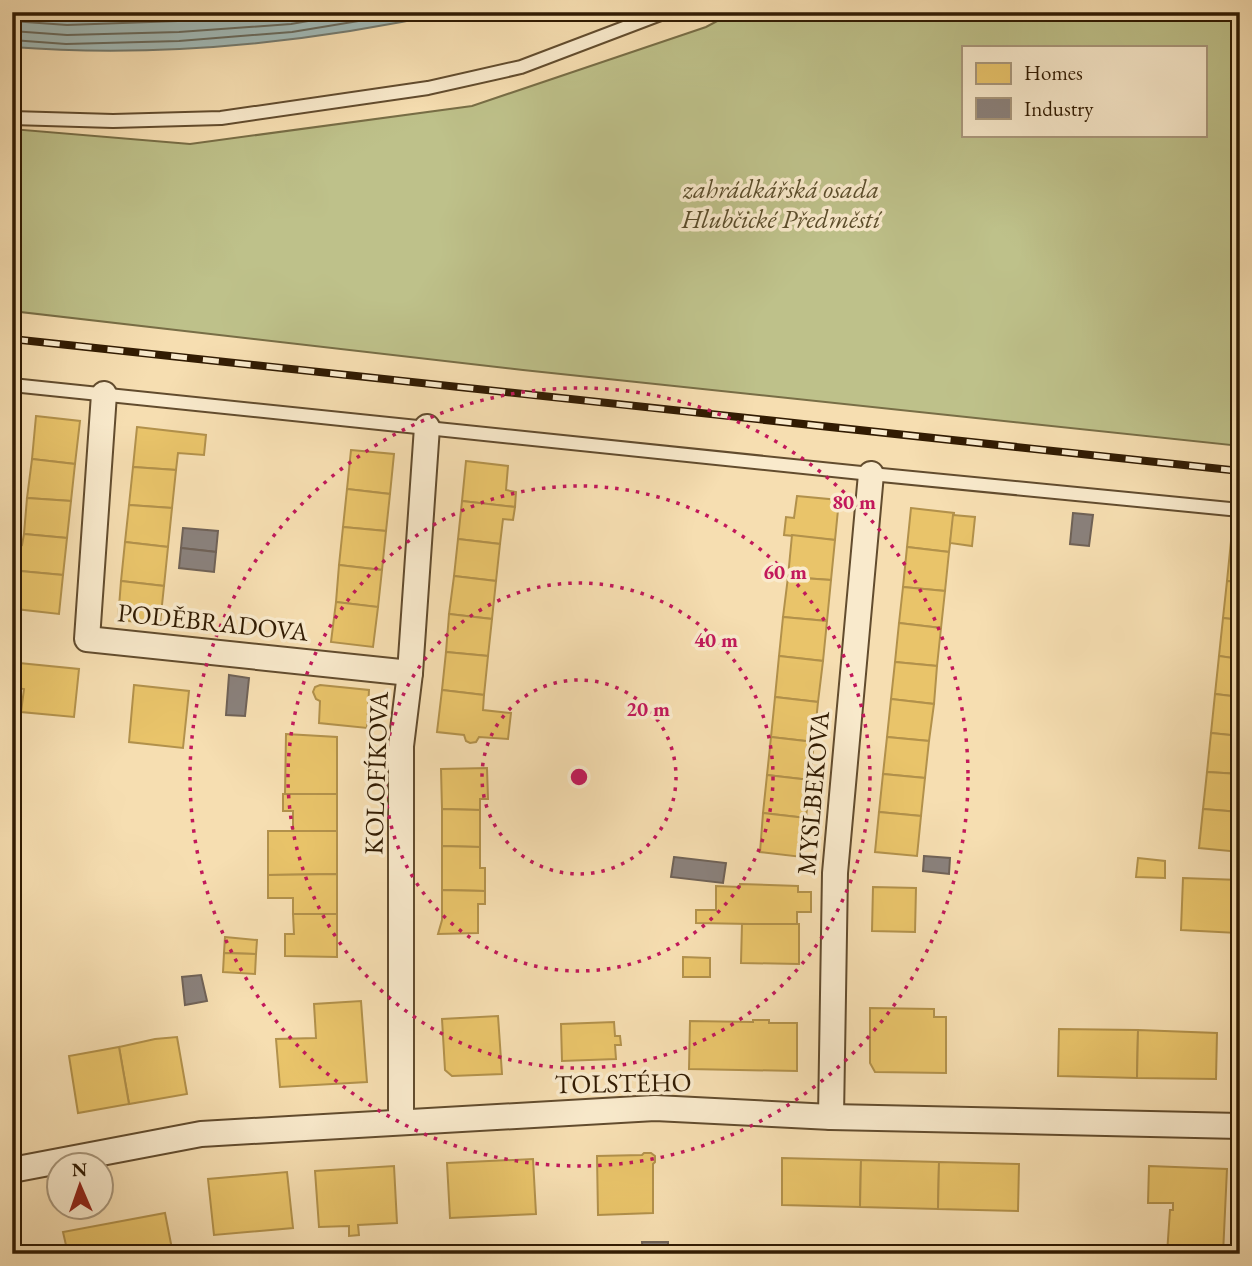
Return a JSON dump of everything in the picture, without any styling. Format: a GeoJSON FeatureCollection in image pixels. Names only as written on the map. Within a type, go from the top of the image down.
{"type":"FeatureCollection","features":[{"type":"Feature","properties":{"kind":"street","name":"PODĚBRADOVA"},"geometry":{"type":"LineString","coordinates":[[104,394],[87,639],[410,673]]}},
{"type":"Feature","properties":{"kind":"street","name":"KOLOFÍKOVA"},"geometry":{"type":"LineString","coordinates":[[401,1122],[401,746],[410,673],[427,427]]}},
{"type":"Feature","properties":{"kind":"street","name":"MYSLBEKOVA"},"geometry":{"type":"LineString","coordinates":[[831,1117],[835,873],[871,474]]}},
{"type":"Feature","properties":{"kind":"street","name":"TOLSTÉHO"},"geometry":{"type":"LineString","coordinates":[[12,1170],[201,1134],[655,1108],[831,1117],[1240,1126]]}},
{"type":"Feature","properties":{"kind":"lane"},"geometry":{"type":"LineString","coordinates":[[12,118],[113,121],[221,118],[428,88],[521,66],[666,12]]}},
{"type":"Feature","properties":{"kind":"lane"},"geometry":{"type":"LineString","coordinates":[[12,385],[1240,510]]}},
{"type":"Feature","properties":{"kind":"green space","name":"zahrádkářská osada Hlubčické Předměstí"},"geometry":{"type":"Polygon","coordinates":[[[734,12],[1240,12],[1240,446],[523,370],[12,311],[12,129],[190,144],[472,106],[706,27],[734,12]]]}},
{"type":"Feature","properties":{"kind":"water"},"geometry":{"type":"Polygon","coordinates":[[[12,12],[451,12],[288,40],[122,51],[12,47],[12,12]]]}},
{"type":"Feature","properties":{"kind":"building: Homes"},"geometry":{"type":"Polygon","coordinates":[[[36,416],[80,421],[75,464],[32,459],[36,416]]]}},
{"type":"Feature","properties":{"kind":"building: Homes"},"geometry":{"type":"Polygon","coordinates":[[[137,427],[206,435],[204,455],[178,453],[176,470],[133,467],[137,427]]]}},
{"type":"Feature","properties":{"kind":"building: Homes"},"geometry":{"type":"Polygon","coordinates":[[[351,450],[394,454],[390,494],[347,489],[351,450]]]}},
{"type":"Feature","properties":{"kind":"building: Homes"},"geometry":{"type":"Polygon","coordinates":[[[32,459],[75,464],[71,501],[27,498],[32,459]]]}},
{"type":"Feature","properties":{"kind":"building: Homes"},"geometry":{"type":"Polygon","coordinates":[[[466,461],[508,466],[506,490],[516,492],[515,507],[462,501],[466,461]]]}},
{"type":"Feature","properties":{"kind":"building: Homes"},"geometry":{"type":"Polygon","coordinates":[[[133,467],[176,470],[172,508],[129,505],[133,467]]]}},
{"type":"Feature","properties":{"kind":"building: Homes"},"geometry":{"type":"Polygon","coordinates":[[[347,489],[390,494],[386,531],[343,527],[347,489]]]}},
{"type":"Feature","properties":{"kind":"building: Homes"},"geometry":{"type":"Polygon","coordinates":[[[797,496],[839,500],[835,540],[784,535],[786,517],[794,518],[797,496]]]}},
{"type":"Feature","properties":{"kind":"building: Homes"},"geometry":{"type":"Polygon","coordinates":[[[27,498],[71,501],[67,538],[24,534],[27,498]]]}},
{"type":"Feature","properties":{"kind":"building: Homes"},"geometry":{"type":"Polygon","coordinates":[[[462,501],[515,507],[513,520],[503,519],[500,544],[458,539],[462,501]]]}},
{"type":"Feature","properties":{"kind":"building: Homes"},"geometry":{"type":"Polygon","coordinates":[[[129,505],[172,508],[168,547],[125,542],[129,505]]]}},
{"type":"Feature","properties":{"kind":"building: Homes"},"geometry":{"type":"Polygon","coordinates":[[[911,508],[954,513],[949,552],[907,547],[911,508]]]}},
{"type":"Feature","properties":{"kind":"building: Homes"},"geometry":{"type":"Polygon","coordinates":[[[953,515],[975,517],[972,546],[950,543],[953,515]]]}},
{"type":"Feature","properties":{"kind":"building: Homes"},"geometry":{"type":"Polygon","coordinates":[[[343,527],[386,531],[382,570],[339,565],[343,527]]]}},
{"type":"Feature","properties":{"kind":"building: Homes"},"geometry":{"type":"Polygon","coordinates":[[[24,534],[67,538],[63,575],[20,571],[20,565],[12,563],[12,543],[22,545],[24,534]]]}},
{"type":"Feature","properties":{"kind":"building: Homes"},"geometry":{"type":"Polygon","coordinates":[[[792,535],[835,540],[831,580],[788,577],[792,535]]]}},
{"type":"Feature","properties":{"kind":"building: Homes"},"geometry":{"type":"Polygon","coordinates":[[[458,539],[500,544],[496,581],[454,576],[458,539]]]}},
{"type":"Feature","properties":{"kind":"building: Homes"},"geometry":{"type":"Polygon","coordinates":[[[1231,541],[1240,542],[1240,582],[1227,581],[1231,541]]]}},
{"type":"Feature","properties":{"kind":"building: Homes"},"geometry":{"type":"Polygon","coordinates":[[[125,542],[168,547],[164,586],[121,581],[125,542]]]}},
{"type":"Feature","properties":{"kind":"building: Homes"},"geometry":{"type":"Polygon","coordinates":[[[907,547],[949,552],[945,591],[903,587],[907,547]]]}},
{"type":"Feature","properties":{"kind":"building: Homes"},"geometry":{"type":"Polygon","coordinates":[[[339,565],[382,570],[378,607],[336,602],[339,565]]]}},
{"type":"Feature","properties":{"kind":"building: Homes"},"geometry":{"type":"Polygon","coordinates":[[[20,571],[63,575],[59,614],[16,609],[20,571]]]}},
{"type":"Feature","properties":{"kind":"building: Homes"},"geometry":{"type":"Polygon","coordinates":[[[454,576],[496,581],[492,619],[449,614],[454,576]]]}},
{"type":"Feature","properties":{"kind":"building: Homes"},"geometry":{"type":"Polygon","coordinates":[[[788,577],[831,580],[827,621],[783,617],[788,577]]]}},
{"type":"Feature","properties":{"kind":"building: Homes"},"geometry":{"type":"Polygon","coordinates":[[[121,581],[164,586],[160,624],[118,620],[121,581]]]}},
{"type":"Feature","properties":{"kind":"building: Homes"},"geometry":{"type":"Polygon","coordinates":[[[1227,581],[1240,582],[1240,620],[1223,618],[1227,581]]]}},
{"type":"Feature","properties":{"kind":"building: Homes"},"geometry":{"type":"Polygon","coordinates":[[[903,587],[945,591],[941,628],[899,623],[903,587]]]}},
{"type":"Feature","properties":{"kind":"building: Homes"},"geometry":{"type":"Polygon","coordinates":[[[336,602],[378,607],[373,647],[331,642],[336,602]]]}},
{"type":"Feature","properties":{"kind":"building: Homes"},"geometry":{"type":"Polygon","coordinates":[[[449,614],[492,619],[488,656],[446,652],[449,614]]]}},
{"type":"Feature","properties":{"kind":"building: Homes"},"geometry":{"type":"Polygon","coordinates":[[[783,617],[827,621],[823,661],[779,656],[783,617]]]}},
{"type":"Feature","properties":{"kind":"building: Homes"},"geometry":{"type":"Polygon","coordinates":[[[1223,618],[1240,620],[1240,659],[1219,656],[1223,618]]]}},
{"type":"Feature","properties":{"kind":"building: Homes"},"geometry":{"type":"Polygon","coordinates":[[[899,623],[941,628],[937,666],[895,662],[899,623]]]}},
{"type":"Feature","properties":{"kind":"building: Homes"},"geometry":{"type":"Polygon","coordinates":[[[446,652],[488,656],[484,695],[442,690],[446,652]]]}},
{"type":"Feature","properties":{"kind":"building: Homes"},"geometry":{"type":"Polygon","coordinates":[[[779,656],[823,661],[818,702],[775,697],[779,656]]]}},
{"type":"Feature","properties":{"kind":"building: Homes"},"geometry":{"type":"Polygon","coordinates":[[[1219,656],[1240,659],[1240,697],[1215,694],[1219,656]]]}},
{"type":"Feature","properties":{"kind":"building: Homes"},"geometry":{"type":"Polygon","coordinates":[[[895,662],[937,666],[934,704],[891,699],[895,662]]]}},
{"type":"Feature","properties":{"kind":"building: Homes"},"geometry":{"type":"Polygon","coordinates":[[[19,663],[79,669],[74,717],[21,712],[24,689],[16,688],[19,663]]]}},
{"type":"Feature","properties":{"kind":"building: Homes"},"geometry":{"type":"Polygon","coordinates":[[[134,685],[189,691],[183,748],[129,742],[134,685]]]}},
{"type":"Feature","properties":{"kind":"building: Homes"},"geometry":{"type":"Polygon","coordinates":[[[320,685],[369,690],[367,728],[319,723],[320,701],[313,692],[315,687],[320,685]]]}},
{"type":"Feature","properties":{"kind":"building: Homes"},"geometry":{"type":"Polygon","coordinates":[[[442,690],[484,695],[483,710],[511,713],[508,739],[479,737],[476,742],[470,743],[464,735],[437,732],[442,690]]]}},
{"type":"Feature","properties":{"kind":"building: Homes"},"geometry":{"type":"Polygon","coordinates":[[[1215,694],[1240,697],[1240,736],[1211,733],[1215,694]]]}},
{"type":"Feature","properties":{"kind":"building: Homes"},"geometry":{"type":"Polygon","coordinates":[[[775,697],[818,702],[814,742],[771,737],[775,697]]]}},
{"type":"Feature","properties":{"kind":"building: Homes"},"geometry":{"type":"Polygon","coordinates":[[[891,699],[934,704],[929,741],[887,737],[891,699]]]}},
{"type":"Feature","properties":{"kind":"building: Homes"},"geometry":{"type":"Polygon","coordinates":[[[1211,733],[1240,736],[1240,774],[1207,772],[1211,733]]]}},
{"type":"Feature","properties":{"kind":"building: Homes"},"geometry":{"type":"Polygon","coordinates":[[[286,734],[337,737],[337,794],[285,794],[286,734]]]}},
{"type":"Feature","properties":{"kind":"building: Homes"},"geometry":{"type":"Polygon","coordinates":[[[771,737],[814,742],[810,780],[767,775],[771,737]]]}},
{"type":"Feature","properties":{"kind":"building: Homes"},"geometry":{"type":"Polygon","coordinates":[[[887,737],[929,741],[925,778],[883,774],[887,737]]]}},
{"type":"Feature","properties":{"kind":"building: Homes"},"geometry":{"type":"Polygon","coordinates":[[[487,768],[488,799],[480,799],[480,810],[442,809],[441,769],[487,768]]]}},
{"type":"Feature","properties":{"kind":"building: Homes"},"geometry":{"type":"Polygon","coordinates":[[[1207,772],[1240,774],[1240,812],[1203,809],[1207,772]]]}},
{"type":"Feature","properties":{"kind":"building: Homes"},"geometry":{"type":"Polygon","coordinates":[[[883,774],[925,778],[921,816],[879,812],[883,774]]]}},
{"type":"Feature","properties":{"kind":"building: Homes"},"geometry":{"type":"Polygon","coordinates":[[[767,775],[810,780],[806,818],[763,813],[767,775]]]}},
{"type":"Feature","properties":{"kind":"building: Homes"},"geometry":{"type":"Polygon","coordinates":[[[283,794],[337,794],[337,831],[293,831],[293,811],[283,811],[283,794]]]}},
{"type":"Feature","properties":{"kind":"building: Homes"},"geometry":{"type":"Polygon","coordinates":[[[442,809],[480,810],[480,847],[442,846],[442,809]]]}},
{"type":"Feature","properties":{"kind":"building: Homes"},"geometry":{"type":"Polygon","coordinates":[[[1203,809],[1240,812],[1240,852],[1199,848],[1203,809]]]}},
{"type":"Feature","properties":{"kind":"building: Homes"},"geometry":{"type":"Polygon","coordinates":[[[879,812],[921,816],[917,856],[875,852],[879,812]]]}},
{"type":"Feature","properties":{"kind":"building: Homes"},"geometry":{"type":"Polygon","coordinates":[[[763,813],[806,818],[802,857],[760,852],[763,813]]]}},
{"type":"Feature","properties":{"kind":"building: Homes"},"geometry":{"type":"Polygon","coordinates":[[[268,831],[337,831],[337,874],[268,875],[268,831]]]}},
{"type":"Feature","properties":{"kind":"building: Homes"},"geometry":{"type":"Polygon","coordinates":[[[442,846],[480,847],[480,868],[485,868],[485,891],[442,890],[442,846]]]}},
{"type":"Feature","properties":{"kind":"building: Homes"},"geometry":{"type":"Polygon","coordinates":[[[1138,858],[1165,861],[1165,878],[1136,877],[1138,858]]]}},
{"type":"Feature","properties":{"kind":"building: Homes"},"geometry":{"type":"Polygon","coordinates":[[[337,874],[337,914],[293,914],[293,898],[268,898],[268,875],[337,874]]]}},
{"type":"Feature","properties":{"kind":"building: Homes"},"geometry":{"type":"Polygon","coordinates":[[[1183,878],[1240,880],[1237,933],[1181,930],[1183,878]]]}},
{"type":"Feature","properties":{"kind":"building: Homes"},"geometry":{"type":"Polygon","coordinates":[[[740,884],[798,886],[798,892],[811,892],[811,912],[797,912],[797,925],[696,923],[696,910],[716,910],[716,886],[740,887],[740,884]]]}},
{"type":"Feature","properties":{"kind":"building: Homes"},"geometry":{"type":"Polygon","coordinates":[[[873,887],[916,888],[915,932],[872,931],[873,887]]]}},
{"type":"Feature","properties":{"kind":"building: Homes"},"geometry":{"type":"Polygon","coordinates":[[[442,890],[485,891],[485,904],[478,904],[478,933],[438,934],[442,920],[442,890]]]}},
{"type":"Feature","properties":{"kind":"building: Homes"},"geometry":{"type":"Polygon","coordinates":[[[293,914],[337,914],[337,957],[285,956],[285,934],[294,934],[293,914]]]}},
{"type":"Feature","properties":{"kind":"building: Homes"},"geometry":{"type":"Polygon","coordinates":[[[742,924],[799,924],[799,964],[741,963],[742,924]]]}},
{"type":"Feature","properties":{"kind":"building: Homes"},"geometry":{"type":"Polygon","coordinates":[[[225,937],[257,940],[256,954],[224,953],[225,937]]]}},
{"type":"Feature","properties":{"kind":"building: Homes"},"geometry":{"type":"Polygon","coordinates":[[[224,953],[256,954],[255,974],[223,972],[224,953]]]}},
{"type":"Feature","properties":{"kind":"building: Homes"},"geometry":{"type":"Polygon","coordinates":[[[683,957],[710,958],[710,977],[683,977],[683,957]]]}},
{"type":"Feature","properties":{"kind":"building: Homes"},"geometry":{"type":"Polygon","coordinates":[[[361,1001],[367,1082],[280,1087],[276,1039],[316,1038],[314,1004],[361,1001]]]}},
{"type":"Feature","properties":{"kind":"building: Homes"},"geometry":{"type":"Polygon","coordinates":[[[870,1008],[934,1009],[934,1017],[946,1017],[946,1073],[875,1072],[870,1063],[870,1008]]]}},
{"type":"Feature","properties":{"kind":"building: Homes"},"geometry":{"type":"Polygon","coordinates":[[[498,1016],[502,1074],[452,1076],[445,1070],[442,1019],[498,1016]]]}},
{"type":"Feature","properties":{"kind":"building: Homes"},"geometry":{"type":"Polygon","coordinates":[[[753,1020],[797,1023],[797,1071],[689,1069],[690,1021],[753,1020]]]}},
{"type":"Feature","properties":{"kind":"building: Homes"},"geometry":{"type":"Polygon","coordinates":[[[614,1022],[615,1036],[620,1036],[621,1045],[615,1045],[616,1059],[562,1061],[561,1024],[614,1022]]]}},
{"type":"Feature","properties":{"kind":"building: Homes"},"geometry":{"type":"Polygon","coordinates":[[[1059,1029],[1138,1030],[1137,1078],[1058,1076],[1059,1029]]]}},
{"type":"Feature","properties":{"kind":"building: Homes"},"geometry":{"type":"Polygon","coordinates":[[[1138,1030],[1217,1033],[1216,1079],[1137,1078],[1138,1030]]]}},
{"type":"Feature","properties":{"kind":"building: Homes"},"geometry":{"type":"Polygon","coordinates":[[[177,1037],[187,1094],[129,1104],[119,1047],[177,1037]]]}},
{"type":"Feature","properties":{"kind":"building: Homes"},"geometry":{"type":"Polygon","coordinates":[[[119,1047],[129,1104],[78,1113],[69,1056],[119,1047]]]}},
{"type":"Feature","properties":{"kind":"building: Homes"},"geometry":{"type":"Polygon","coordinates":[[[644,1153],[655,1156],[653,1213],[598,1215],[597,1156],[644,1153]]]}},
{"type":"Feature","properties":{"kind":"building: Homes"},"geometry":{"type":"Polygon","coordinates":[[[782,1158],[861,1160],[860,1207],[782,1205],[782,1158]]]}},
{"type":"Feature","properties":{"kind":"building: Homes"},"geometry":{"type":"Polygon","coordinates":[[[533,1159],[536,1214],[450,1218],[447,1163],[533,1159]]]}},
{"type":"Feature","properties":{"kind":"building: Homes"},"geometry":{"type":"Polygon","coordinates":[[[861,1160],[939,1162],[938,1209],[860,1207],[861,1160]]]}},
{"type":"Feature","properties":{"kind":"building: Homes"},"geometry":{"type":"Polygon","coordinates":[[[939,1162],[1019,1164],[1018,1211],[938,1209],[939,1162]]]}},
{"type":"Feature","properties":{"kind":"building: Homes"},"geometry":{"type":"Polygon","coordinates":[[[394,1166],[397,1223],[358,1225],[359,1235],[349,1236],[349,1226],[319,1227],[315,1171],[394,1166]]]}},
{"type":"Feature","properties":{"kind":"building: Homes"},"geometry":{"type":"Polygon","coordinates":[[[1149,1166],[1227,1169],[1223,1254],[1167,1254],[1170,1210],[1173,1210],[1173,1203],[1148,1203],[1149,1166]]]}},
{"type":"Feature","properties":{"kind":"building: Homes"},"geometry":{"type":"Polygon","coordinates":[[[287,1172],[293,1228],[214,1235],[208,1179],[287,1172]]]}},
{"type":"Feature","properties":{"kind":"building: Homes"},"geometry":{"type":"Polygon","coordinates":[[[165,1213],[173,1254],[68,1254],[63,1232],[165,1213]]]}},
{"type":"Feature","properties":{"kind":"building: Industry"},"geometry":{"type":"Polygon","coordinates":[[[1073,513],[1093,515],[1089,546],[1070,544],[1073,513]]]}},
{"type":"Feature","properties":{"kind":"building: Industry"},"geometry":{"type":"Polygon","coordinates":[[[1232,525],[1240,526],[1240,542],[1231,541],[1232,525]]]}},
{"type":"Feature","properties":{"kind":"building: Industry"},"geometry":{"type":"Polygon","coordinates":[[[183,528],[218,531],[216,552],[181,548],[183,528]]]}},
{"type":"Feature","properties":{"kind":"building: Industry"},"geometry":{"type":"Polygon","coordinates":[[[181,548],[216,552],[214,572],[179,568],[181,548]]]}},
{"type":"Feature","properties":{"kind":"building: Industry"},"geometry":{"type":"Polygon","coordinates":[[[229,675],[249,678],[245,716],[226,715],[229,675]]]}},
{"type":"Feature","properties":{"kind":"building: Industry"},"geometry":{"type":"Polygon","coordinates":[[[924,856],[950,858],[949,874],[923,871],[924,856]]]}},
{"type":"Feature","properties":{"kind":"building: Industry"},"geometry":{"type":"Polygon","coordinates":[[[674,857],[726,863],[723,883],[671,877],[674,857]]]}},
{"type":"Feature","properties":{"kind":"building: Industry"},"geometry":{"type":"Polygon","coordinates":[[[201,975],[207,1001],[185,1005],[182,977],[201,975]]]}},
{"type":"Feature","properties":{"kind":"building: Industry"},"geometry":{"type":"Polygon","coordinates":[[[642,1242],[668,1242],[668,1254],[643,1254],[642,1242]]]}},
{"type":"Feature","properties":{"kind":"railway"},"geometry":{"type":"LineString","coordinates":[[12,339],[1240,471]]}}]}
